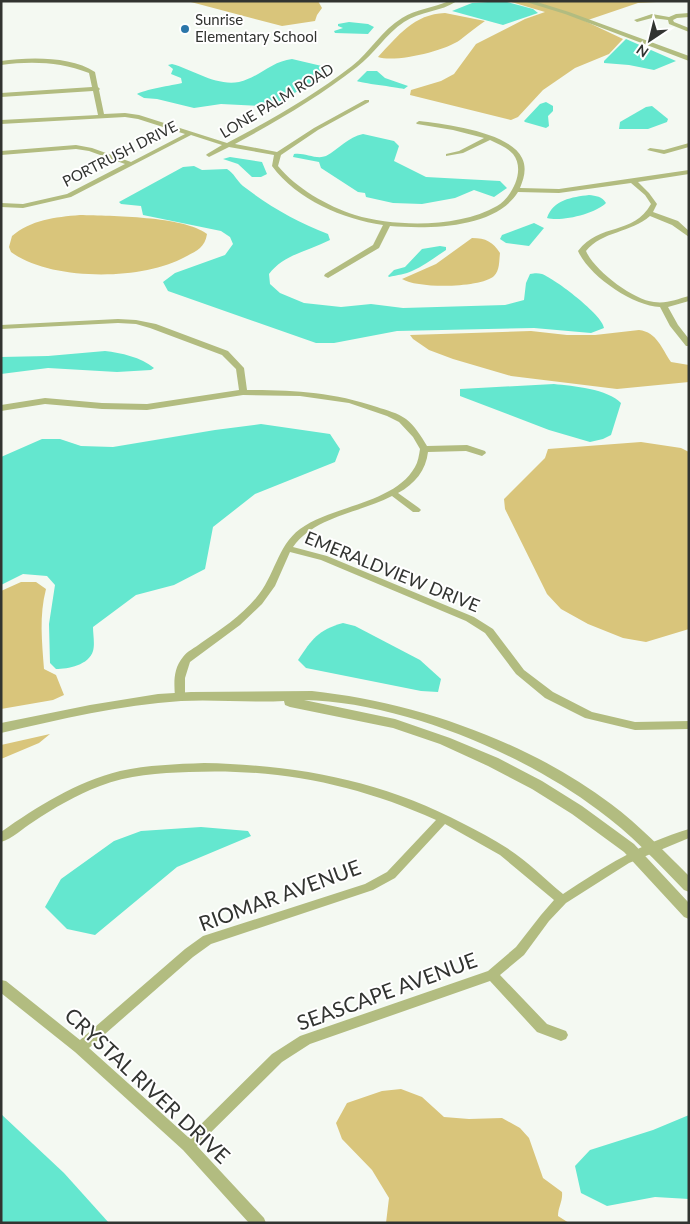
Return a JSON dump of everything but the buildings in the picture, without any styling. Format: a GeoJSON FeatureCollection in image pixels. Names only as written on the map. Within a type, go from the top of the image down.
{"type":"FeatureCollection","features":[{"type":"Feature","properties":{"kind":"street","name":"LONE PALM ROAD"},"geometry":{"type":"LineString","coordinates":[[209,155],[278,118],[326,88],[356,66],[402,20],[424,10],[454,1]]}},
{"type":"Feature","properties":{"kind":"street"},"geometry":{"type":"LineString","coordinates":[[526,1],[551,5],[689,52]]}},
{"type":"Feature","properties":{"kind":"street"},"geometry":{"type":"LineString","coordinates":[[551,5],[689,59]]}},
{"type":"Feature","properties":{"kind":"street"},"geometry":{"type":"LineString","coordinates":[[637,20],[652,16],[670,19],[689,14]]}},
{"type":"Feature","properties":{"kind":"street"},"geometry":{"type":"LineString","coordinates":[[670,19],[671,23],[689,30]]}},
{"type":"Feature","properties":{"kind":"street"},"geometry":{"type":"LineString","coordinates":[[671,52],[680,49]]}},
{"type":"Feature","properties":{"kind":"street"},"geometry":{"type":"LineString","coordinates":[[1,63],[35,60],[64,62],[92,72],[97,88],[101,115]]}},
{"type":"Feature","properties":{"kind":"street"},"geometry":{"type":"LineString","coordinates":[[1,95],[97,88]]}},
{"type":"Feature","properties":{"kind":"street"},"geometry":{"type":"LineString","coordinates":[[1,122],[125,114],[228,146],[278,154],[316,129],[367,101]]}},
{"type":"Feature","properties":{"kind":"street"},"geometry":{"type":"LineString","coordinates":[[278,154],[275,166],[282,176],[315,200],[355,218],[388,223],[429,225],[456,222],[498,208],[510,200],[518,190],[522,174],[520,159],[511,148],[490,138],[432,124],[419,123]]}},
{"type":"Feature","properties":{"kind":"street","name":"PORTRUSH DRIVE"},"geometry":{"type":"LineString","coordinates":[[1,205],[23,206],[68,196],[191,133]]}},
{"type":"Feature","properties":{"kind":"street"},"geometry":{"type":"LineString","coordinates":[[448,155],[461,152],[490,138]]}},
{"type":"Feature","properties":{"kind":"street"},"geometry":{"type":"LineString","coordinates":[[650,150],[664,152],[689,145]]}},
{"type":"Feature","properties":{"kind":"street"},"geometry":{"type":"LineString","coordinates":[[1,153],[76,147],[90,149],[131,164]]}},
{"type":"Feature","properties":{"kind":"street"},"geometry":{"type":"LineString","coordinates":[[22,152],[23,160]]}},
{"type":"Feature","properties":{"kind":"street"},"geometry":{"type":"LineString","coordinates":[[518,190],[559,192],[689,172]]}},
{"type":"Feature","properties":{"kind":"street"},"geometry":{"type":"LineString","coordinates":[[634,181],[654,204],[651,214],[639,223],[590,241],[582,252],[586,262],[634,299],[649,304],[663,305],[689,298]]}},
{"type":"Feature","properties":{"kind":"street"},"geometry":{"type":"LineString","coordinates":[[651,214],[675,223],[689,235]]}},
{"type":"Feature","properties":{"kind":"street"},"geometry":{"type":"LineString","coordinates":[[328,276],[376,246],[388,223]]}},
{"type":"Feature","properties":{"kind":"street"},"geometry":{"type":"LineString","coordinates":[[663,305],[674,326],[689,344]]}},
{"type":"Feature","properties":{"kind":"street"},"geometry":{"type":"LineString","coordinates":[[1,327],[118,321],[153,326],[225,354],[240,368],[243,392]]}},
{"type":"Feature","properties":{"kind":"street"},"geometry":{"type":"LineString","coordinates":[[1,408],[45,401],[102,406],[147,407],[243,392],[300,393],[328,396],[374,408],[402,420],[417,436],[424,449],[420,467],[410,480],[393,493],[322,520],[303,530],[287,548],[266,593],[253,608],[240,620],[186,659],[179,677],[180,697]]}},
{"type":"Feature","properties":{"kind":"street"},"geometry":{"type":"LineString","coordinates":[[424,449],[467,448],[482,453]]}},
{"type":"Feature","properties":{"kind":"street"},"geometry":{"type":"LineString","coordinates":[[393,493],[416,510]]}},
{"type":"Feature","properties":{"kind":"street","name":"EMERALDVIEW DRIVE"},"geometry":{"type":"LineString","coordinates":[[287,548],[324,558],[470,619],[489,630],[520,672],[549,695],[589,715],[635,726],[689,726]]}},
{"type":"Feature","properties":{"kind":"street"},"geometry":{"type":"LineString","coordinates":[[1,728],[81,710],[180,697],[312,696],[360,702],[461,730],[511,752],[592,798],[652,848],[689,886]]}},
{"type":"Feature","properties":{"kind":"street"},"geometry":{"type":"LineString","coordinates":[[268,697],[395,724],[445,741],[493,762],[537,785],[577,810],[636,855],[689,913]]}},
{"type":"Feature","properties":{"kind":"street"},"geometry":{"type":"LineString","coordinates":[[1,838],[34,814],[71,793],[111,778],[148,771],[188,767],[247,767],[293,772],[344,781],[394,797],[444,818],[504,852],[562,900]]}},
{"type":"Feature","properties":{"kind":"street","name":"RIOMAR AVENUE"},"geometry":{"type":"LineString","coordinates":[[80,1048],[189,953],[207,940],[369,887],[391,875],[444,818]]}},
{"type":"Feature","properties":{"kind":"street","name":"SEASCAPE AVENUE"},"geometry":{"type":"LineString","coordinates":[[188,1146],[277,1058],[305,1040],[492,976],[520,951],[545,918],[562,900],[625,860],[689,833]]}},
{"type":"Feature","properties":{"kind":"street"},"geometry":{"type":"LineString","coordinates":[[492,976],[542,1028],[561,1035]]}},
{"type":"Feature","properties":{"kind":"street","name":"CRYSTAL RIVER DRIVE"},"geometry":{"type":"LineString","coordinates":[[1,985],[80,1048],[188,1146],[259,1223]]}},
{"type":"Feature","properties":{"kind":"shaded area"},"geometry":{"type":"Polygon","coordinates":[[[187,1],[318,1],[322,8],[315,21],[282,26],[187,1]]]}},
{"type":"Feature","properties":{"kind":"shaded area"},"geometry":{"type":"Polygon","coordinates":[[[503,1],[533,9],[538,13],[503,25],[452,11],[472,3],[503,1]]]}},
{"type":"Feature","properties":{"kind":"shaded area"},"geometry":{"type":"Polygon","coordinates":[[[508,1],[675,1],[638,3],[585,21],[623,39],[609,54],[575,68],[543,90],[518,117],[511,120],[410,95],[411,90],[441,81],[454,74],[476,44],[525,19],[545,12],[508,1]]]}},
{"type":"Feature","properties":{"kind":"shaded area"},"geometry":{"type":"Polygon","coordinates":[[[445,13],[485,21],[460,40],[432,52],[407,57],[378,57],[400,34],[415,22],[434,14],[445,13]]]}},
{"type":"Feature","properties":{"kind":"shaded area"},"geometry":{"type":"Polygon","coordinates":[[[349,22],[368,24],[374,27],[368,34],[335,33],[334,31],[343,28],[338,26],[338,24],[349,22]]]}},
{"type":"Feature","properties":{"kind":"shaded area"},"geometry":{"type":"Polygon","coordinates":[[[626,39],[676,61],[654,70],[604,63],[626,39]]]}},
{"type":"Feature","properties":{"kind":"shaded area"},"geometry":{"type":"Polygon","coordinates":[[[292,59],[326,67],[327,74],[281,101],[262,106],[221,104],[194,108],[157,99],[144,98],[137,94],[182,83],[181,78],[171,74],[173,69],[168,65],[172,64],[213,80],[230,83],[246,80],[278,63],[292,59]]]}},
{"type":"Feature","properties":{"kind":"shaded area"},"geometry":{"type":"Polygon","coordinates":[[[367,71],[377,71],[385,78],[408,86],[404,89],[357,81],[367,71]]]}},
{"type":"Feature","properties":{"kind":"shaded area"},"geometry":{"type":"Polygon","coordinates":[[[546,102],[553,106],[553,111],[548,116],[549,126],[546,128],[524,121],[540,104],[546,102]]]}},
{"type":"Feature","properties":{"kind":"shaded area"},"geometry":{"type":"Polygon","coordinates":[[[652,106],[668,119],[667,122],[648,129],[619,129],[620,122],[646,107],[652,106]]]}},
{"type":"Feature","properties":{"kind":"shaded area"},"geometry":{"type":"Polygon","coordinates":[[[363,134],[394,141],[399,146],[394,161],[426,177],[500,181],[507,188],[494,197],[474,190],[455,198],[422,204],[393,203],[366,197],[365,193],[358,192],[321,168],[319,162],[293,157],[294,154],[326,156],[348,140],[363,134]]]}},
{"type":"Feature","properties":{"kind":"shaded area"},"geometry":{"type":"Polygon","coordinates":[[[230,157],[262,162],[267,174],[261,177],[252,177],[238,164],[223,159],[230,157]]]}},
{"type":"Feature","properties":{"kind":"shaded area"},"geometry":{"type":"Polygon","coordinates":[[[194,166],[202,170],[227,169],[243,186],[263,200],[294,219],[328,234],[330,240],[289,257],[269,274],[270,284],[280,293],[304,303],[341,307],[371,304],[403,308],[505,305],[524,300],[526,283],[530,274],[538,273],[548,277],[577,298],[596,315],[604,328],[591,333],[534,328],[397,331],[334,343],[316,343],[168,291],[163,282],[175,273],[225,255],[233,244],[230,237],[221,231],[143,215],[141,206],[121,204],[119,202],[183,167],[194,166]]]}},
{"type":"Feature","properties":{"kind":"shaded area"},"geometry":{"type":"Polygon","coordinates":[[[589,195],[601,198],[606,203],[586,214],[561,219],[547,218],[558,203],[570,198],[589,195]]]}},
{"type":"Feature","properties":{"kind":"shaded area"},"geometry":{"type":"Polygon","coordinates":[[[80,215],[165,220],[196,228],[207,234],[202,246],[185,257],[167,265],[121,274],[72,273],[28,262],[11,252],[9,247],[12,236],[27,226],[53,218],[80,215]]]}},
{"type":"Feature","properties":{"kind":"shaded area"},"geometry":{"type":"Polygon","coordinates":[[[534,223],[544,228],[529,246],[506,243],[500,239],[502,235],[534,223]]]}},
{"type":"Feature","properties":{"kind":"shaded area"},"geometry":{"type":"Polygon","coordinates":[[[472,238],[489,241],[500,253],[498,268],[494,276],[476,283],[449,286],[421,284],[402,279],[436,264],[472,238]]]}},
{"type":"Feature","properties":{"kind":"shaded area"},"geometry":{"type":"Polygon","coordinates":[[[446,247],[446,250],[421,267],[407,273],[388,276],[394,270],[405,267],[422,249],[446,247]]]}},
{"type":"Feature","properties":{"kind":"shaded area"},"geometry":{"type":"Polygon","coordinates":[[[531,331],[567,335],[595,335],[645,331],[655,338],[671,362],[689,365],[689,382],[617,389],[511,376],[429,350],[410,335],[531,331]]]}},
{"type":"Feature","properties":{"kind":"shaded area"},"geometry":{"type":"Polygon","coordinates":[[[105,351],[137,358],[154,368],[151,370],[117,372],[48,368],[1,374],[1,357],[48,356],[105,351]]]}},
{"type":"Feature","properties":{"kind":"shaded area"},"geometry":{"type":"Polygon","coordinates":[[[554,384],[599,391],[608,394],[621,403],[611,435],[590,442],[549,430],[460,396],[460,389],[554,384]]]}},
{"type":"Feature","properties":{"kind":"shaded area"},"geometry":{"type":"Polygon","coordinates":[[[261,424],[330,434],[340,449],[335,462],[255,494],[213,527],[205,569],[174,585],[136,595],[93,627],[94,648],[87,660],[72,667],[56,669],[50,663],[49,624],[55,585],[47,576],[23,574],[1,585],[1,457],[42,439],[60,439],[81,446],[113,447],[261,424]]]}},
{"type":"Feature","properties":{"kind":"shaded area"},"geometry":{"type":"Polygon","coordinates":[[[641,442],[681,448],[689,452],[689,629],[646,642],[623,638],[588,624],[561,609],[547,594],[505,509],[504,499],[545,458],[548,449],[641,442]]]}},
{"type":"Feature","properties":{"kind":"shaded area"},"geometry":{"type":"Polygon","coordinates":[[[21,582],[36,582],[46,589],[42,619],[44,669],[56,675],[64,695],[53,700],[1,709],[1,591],[21,582]]]}},
{"type":"Feature","properties":{"kind":"shaded area"},"geometry":{"type":"Polygon","coordinates":[[[343,623],[355,626],[420,660],[441,679],[438,692],[421,691],[306,668],[298,660],[316,636],[327,629],[343,623]]]}},
{"type":"Feature","properties":{"kind":"shaded area"},"geometry":{"type":"Polygon","coordinates":[[[50,734],[39,743],[1,759],[1,745],[50,734]]]}},
{"type":"Feature","properties":{"kind":"shaded area"},"geometry":{"type":"Polygon","coordinates":[[[201,827],[248,831],[251,836],[177,867],[95,935],[67,929],[45,907],[61,879],[114,841],[141,831],[201,827]]]}},
{"type":"Feature","properties":{"kind":"shaded area"},"geometry":{"type":"Polygon","coordinates":[[[401,1089],[422,1097],[444,1117],[469,1119],[502,1118],[520,1128],[529,1138],[543,1178],[562,1192],[558,1216],[569,1223],[386,1223],[389,1198],[372,1170],[342,1139],[336,1123],[347,1103],[382,1091],[401,1089]]]}},
{"type":"Feature","properties":{"kind":"shaded area"},"geometry":{"type":"Polygon","coordinates":[[[1,1114],[64,1173],[109,1223],[1,1223],[1,1114]]]}},
{"type":"Feature","properties":{"kind":"shaded area"},"geometry":{"type":"Polygon","coordinates":[[[689,1115],[689,1199],[655,1197],[607,1206],[581,1193],[575,1166],[590,1150],[653,1130],[689,1115]]]}},
{"type":"Feature","properties":{"kind":"place","name":"Sunrise Elementary School"},"geometry":{"type":"Point","coordinates":[185,29]}}]}
